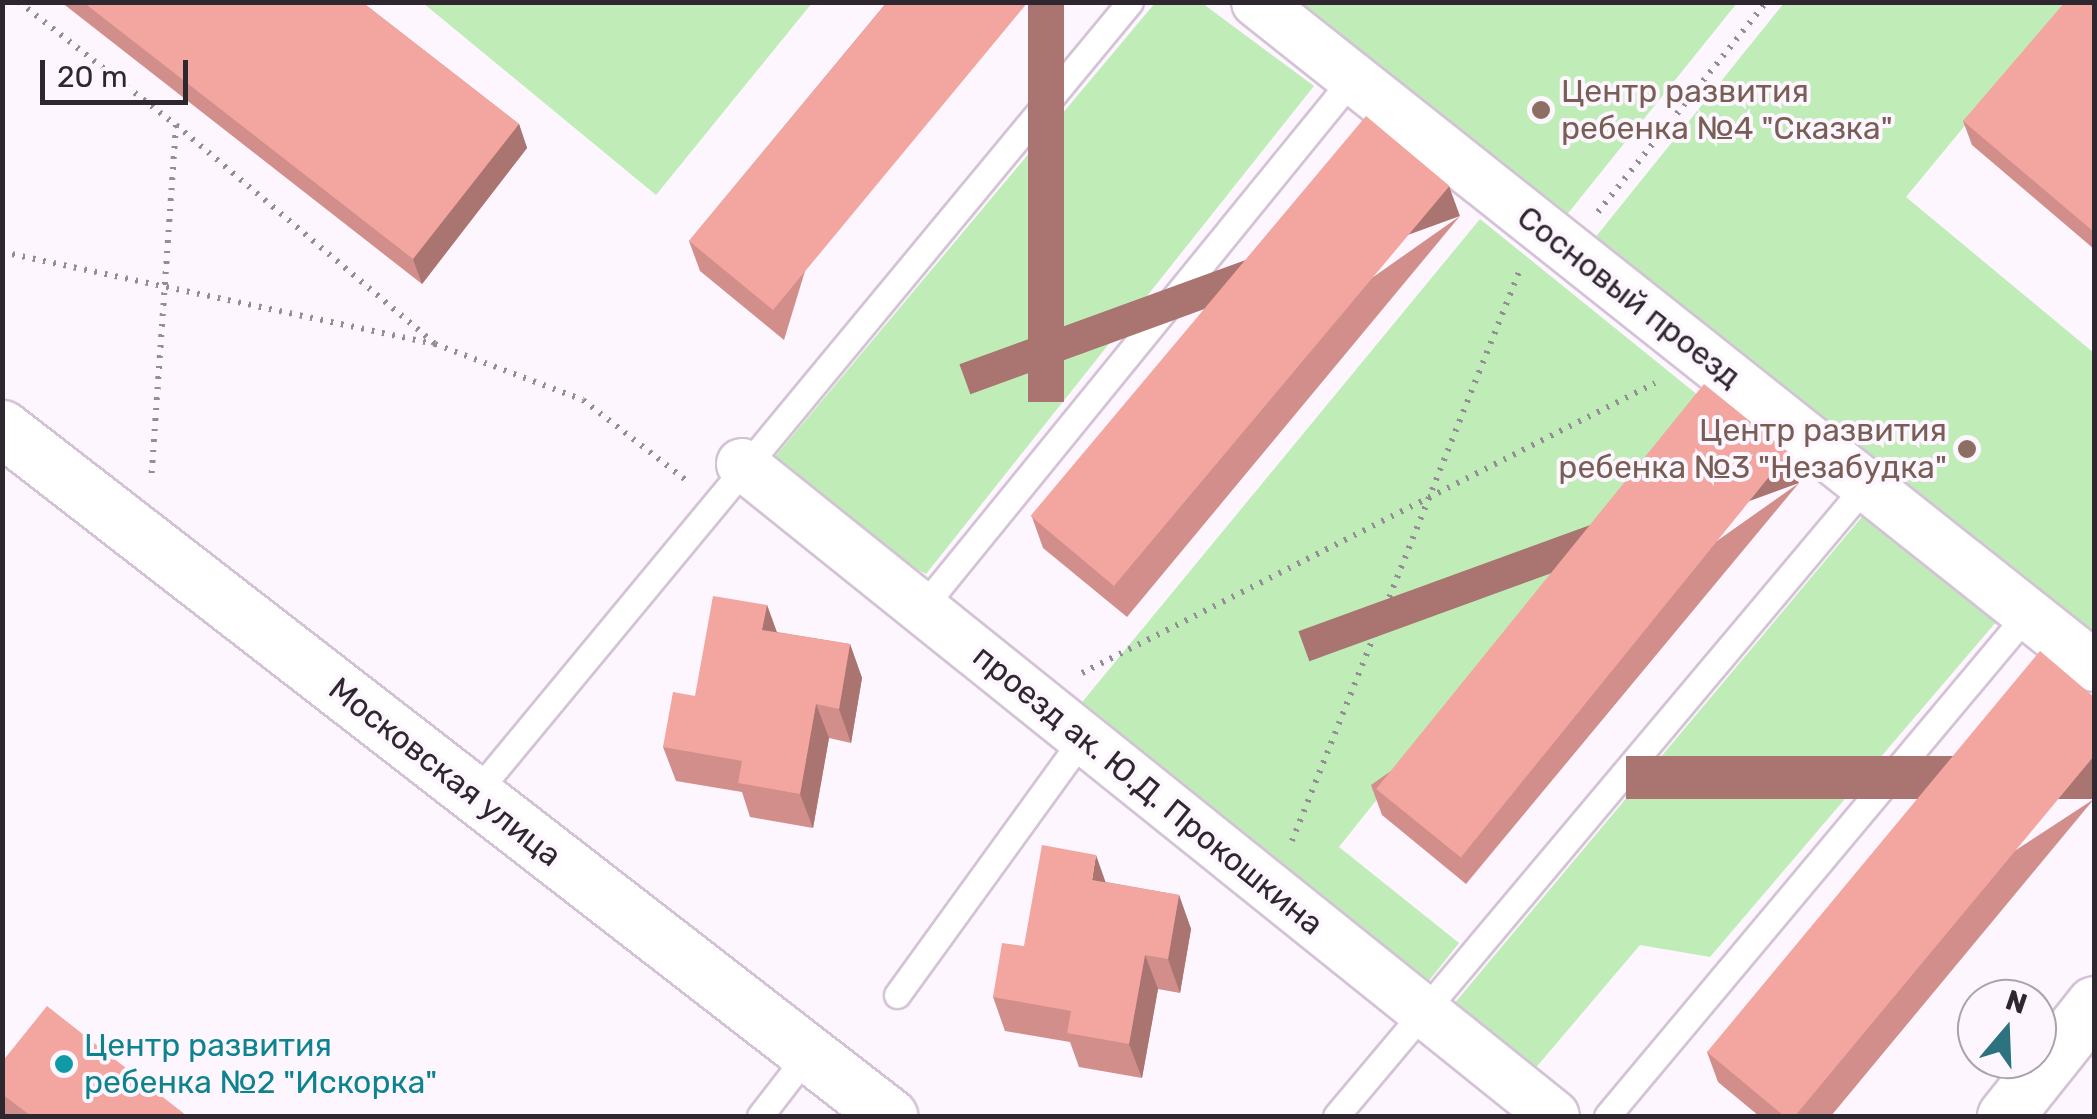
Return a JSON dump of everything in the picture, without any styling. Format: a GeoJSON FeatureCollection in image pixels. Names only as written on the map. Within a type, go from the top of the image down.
{"type":"FeatureCollection","features":[{"type":"Feature","properties":{"kind":"street","name":"Сосновый проезд"},"geometry":{"type":"LineString","coordinates":[[1257,2],[2094,666]]}},
{"type":"Feature","properties":{"kind":"street","name":"Московская улица"},"geometry":{"type":"LineString","coordinates":[[2,428],[889,1116]]}},
{"type":"Feature","properties":{"kind":"street","name":"проезд ак. Ю.Д. Прокошкина"},"geometry":{"type":"LineString","coordinates":[[727,482],[922,608],[1554,1116]]}},
{"type":"Feature","properties":{"kind":"street"},"geometry":{"type":"LineString","coordinates":[[2005,1116],[2094,1004]]}},
{"type":"Feature","properties":{"kind":"lane"},"geometry":{"type":"LineString","coordinates":[[474,795],[727,482],[1130,2]]}},
{"type":"Feature","properties":{"kind":"lane"},"geometry":{"type":"LineString","coordinates":[[922,608],[1353,78]]}},
{"type":"Feature","properties":{"kind":"lane"},"geometry":{"type":"LineString","coordinates":[[1336,1116],[1866,485]]}},
{"type":"Feature","properties":{"kind":"lane"},"geometry":{"type":"LineString","coordinates":[[1607,1116],[2028,614]]}},
{"type":"Feature","properties":{"kind":"lane"},"geometry":{"type":"LineString","coordinates":[[896,994],[1083,738]]}},
{"type":"Feature","properties":{"kind":"lane"},"geometry":{"type":"LineString","coordinates":[[760,1116],[808,1054]]}},
{"type":"Feature","properties":{"kind":"path"},"geometry":{"type":"LineString","coordinates":[[19,2],[176,124],[435,344]]}},
{"type":"Feature","properties":{"kind":"path"},"geometry":{"type":"LineString","coordinates":[[1271,890],[1424,500],[1553,237],[1766,2]]}},
{"type":"Feature","properties":{"kind":"path"},"geometry":{"type":"LineString","coordinates":[[147,540],[176,124]]}},
{"type":"Feature","properties":{"kind":"path"},"geometry":{"type":"LineString","coordinates":[[2,252],[435,344],[584,400],[727,482]]}},
{"type":"Feature","properties":{"kind":"path"},"geometry":{"type":"LineString","coordinates":[[1033,698],[1705,357]]}},
{"type":"Feature","properties":{"kind":"green space"},"geometry":{"type":"Polygon","coordinates":[[[423,3],[812,3],[656,195],[423,3]]]}},
{"type":"Feature","properties":{"kind":"green space"},"geometry":{"type":"Polygon","coordinates":[[[1155,3],[1202,3],[1314,86],[926,574],[856,537],[768,465],[1155,3]]]}},
{"type":"Feature","properties":{"kind":"green space","name":"Центр развития ребенка №4 \"Сказка\""},"geometry":{"type":"Polygon","coordinates":[[[1297,3],[1737,3],[1565,217],[1297,3]]]}},
{"type":"Feature","properties":{"kind":"green space","name":"Центр развития ребенка №3 \"Незабудка\""},"geometry":{"type":"Polygon","coordinates":[[[1784,3],[2066,3],[1906,197],[2094,353],[2094,649],[1586,249],[1784,3]]]}},
{"type":"Feature","properties":{"kind":"green space"},"geometry":{"type":"Polygon","coordinates":[[[1480,219],[1699,396],[1339,847],[1459,943],[1416,997],[1069,718],[1480,219]]]}},
{"type":"Feature","properties":{"kind":"green space"},"geometry":{"type":"Polygon","coordinates":[[[1866,512],[2002,615],[1710,957],[1640,945],[1533,1071],[1453,1005],[1866,512]]]}},
{"type":"Feature","properties":{"kind":"building"},"geometry":{"type":"Polygon","coordinates":[[[83,2],[362,2],[519,124],[413,259],[83,2]]]}},
{"type":"Feature","properties":{"kind":"building"},"geometry":{"type":"Polygon","coordinates":[[[887,2],[1028,2],[773,310],[689,241],[887,2]]]}},
{"type":"Feature","properties":{"kind":"building"},"geometry":{"type":"Polygon","coordinates":[[[2065,2],[2094,2],[2094,232],[1963,121],[2065,2]]]}},
{"type":"Feature","properties":{"kind":"building"},"geometry":{"type":"Polygon","coordinates":[[[1366,116],[1449,186],[1114,586],[1030,516],[1366,116]]]}},
{"type":"Feature","properties":{"kind":"building"},"geometry":{"type":"Polygon","coordinates":[[[1704,384],[1789,453],[1461,857],[1376,789],[1704,384]]]}},
{"type":"Feature","properties":{"kind":"building"},"geometry":{"type":"Polygon","coordinates":[[[713,596],[767,605],[762,630],[850,644],[839,709],[816,704],[800,794],[738,783],[742,761],[663,747],[673,692],[695,696],[713,596]]]}},
{"type":"Feature","properties":{"kind":"building"},"geometry":{"type":"Polygon","coordinates":[[[2040,651],[2094,697],[2094,756],[1795,1116],[1784,1116],[1707,1052],[2040,651]]]}},
{"type":"Feature","properties":{"kind":"building"},"geometry":{"type":"Polygon","coordinates":[[[1042,845],[1096,855],[1092,880],[1179,895],[1168,959],[1145,955],[1129,1044],[1067,1033],[1071,1011],[993,997],[1002,943],[1024,946],[1042,845]]]}},
{"type":"Feature","properties":{"kind":"building","name":"Центр развития ребенка №2 \"Искорка\""},"geometry":{"type":"Polygon","coordinates":[[[47,1006],[187,1116],[31,1116],[2,1094],[2,1062],[47,1006]]]}},
{"type":"Feature","properties":{"kind":"place","name":"Центр развития ребенка №4 \"Сказка\""},"geometry":{"type":"Point","coordinates":[1541,110]}},
{"type":"Feature","properties":{"kind":"place","name":"Центр развития ребенка №3 \"Незабудка\""},"geometry":{"type":"Point","coordinates":[1967,449]}},
{"type":"Feature","properties":{"kind":"place","name":"Центр развития ребенка №2 \"Искорка\""},"geometry":{"type":"Point","coordinates":[64,1064]}}]}
